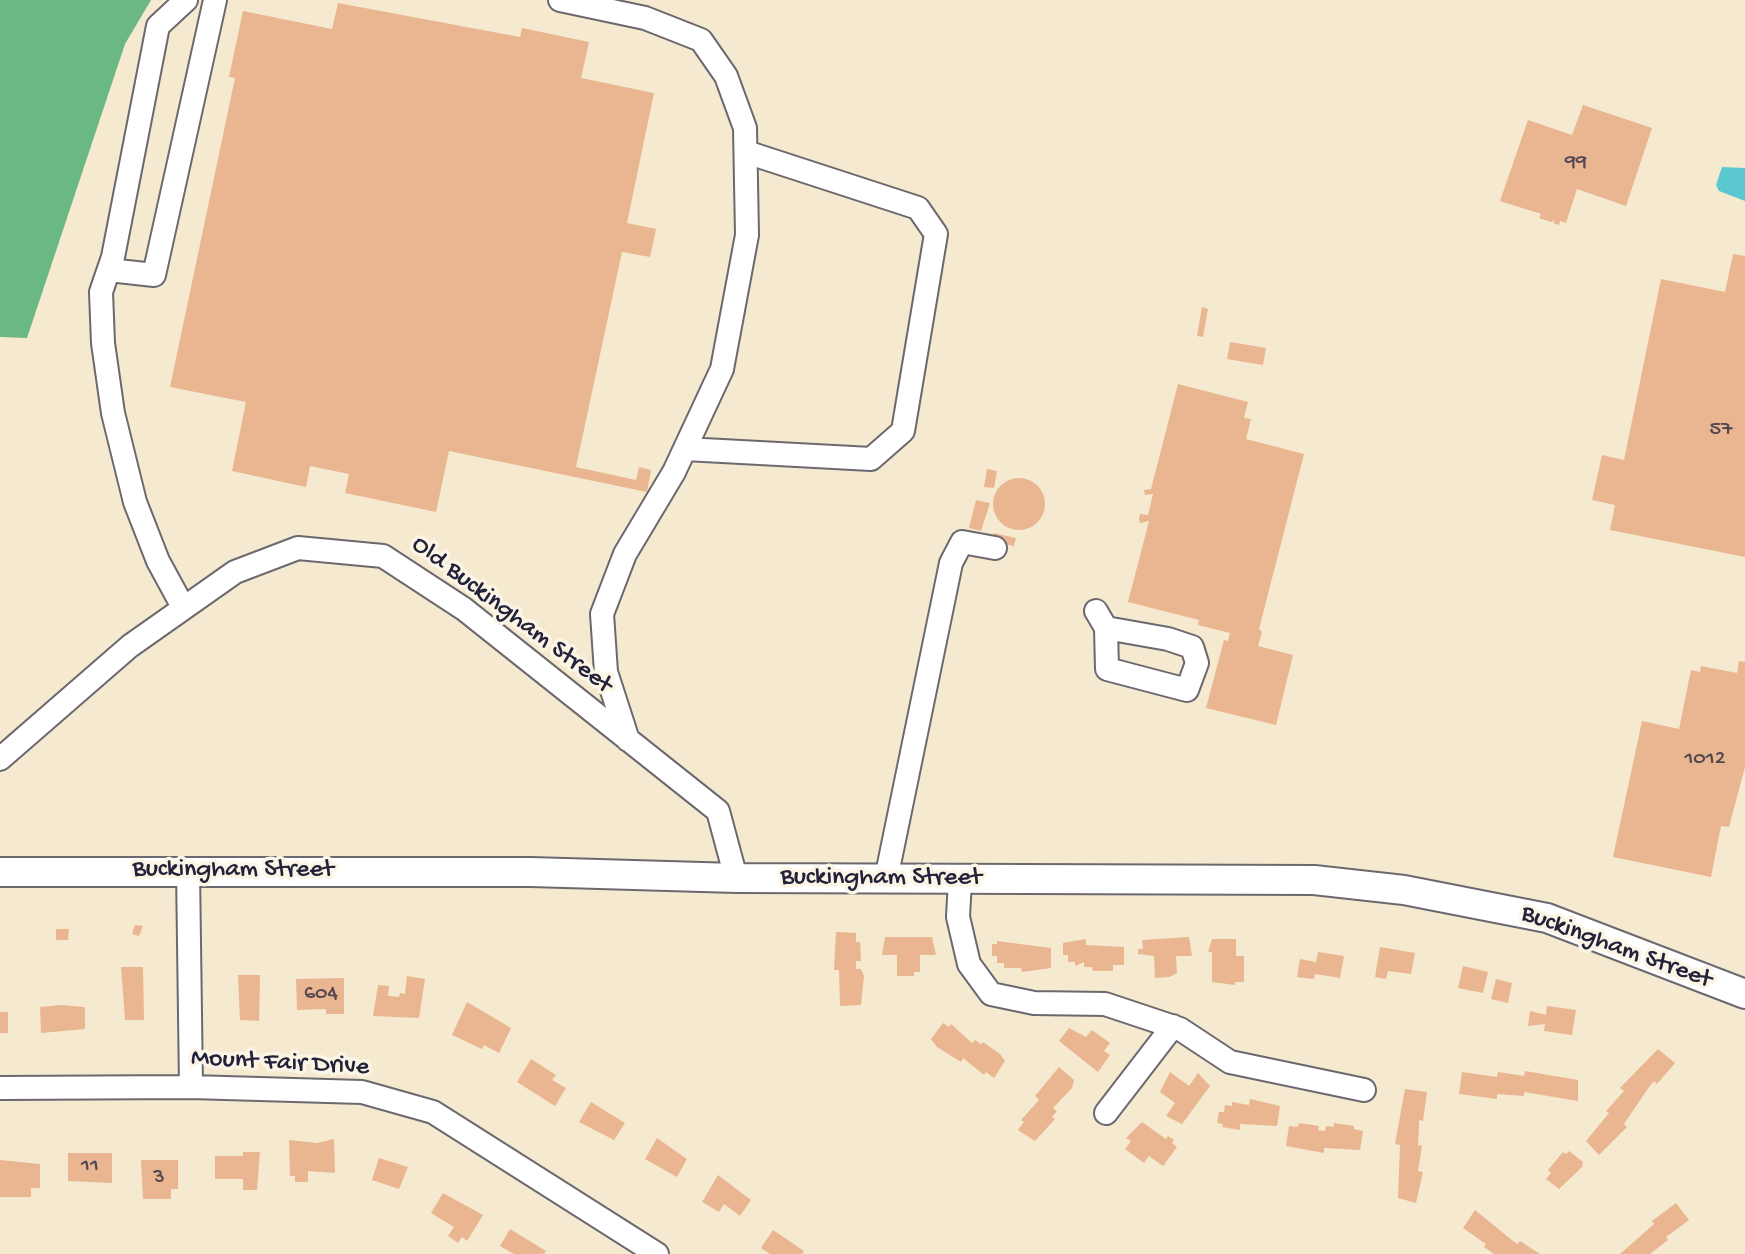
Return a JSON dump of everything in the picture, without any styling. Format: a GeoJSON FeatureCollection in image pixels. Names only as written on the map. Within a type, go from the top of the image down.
{"type":"FeatureCollection","features":[{"type":"Feature","properties":{"kind":"main road","name":"Buckingham Street"},"geometry":{"type":"LineString","coordinates":[[0,872],[188,870],[531,872],[960,880],[1283,879],[1404,890],[1547,918],[1745,994]]}},
{"type":"Feature","properties":{"kind":"street"},"geometry":{"type":"LineString","coordinates":[[183,607],[158,561],[135,502],[113,413],[103,343],[101,292],[109,270],[158,26],[186,0]]}},
{"type":"Feature","properties":{"kind":"street"},"geometry":{"type":"LineString","coordinates":[[109,270],[154,275],[215,0]]}},
{"type":"Feature","properties":{"kind":"street"},"geometry":{"type":"LineString","coordinates":[[560,0],[645,18],[701,40],[726,76],[745,128],[747,235],[722,369],[685,449],[625,554],[602,614],[606,672],[628,740]]}},
{"type":"Feature","properties":{"kind":"street"},"geometry":{"type":"LineString","coordinates":[[685,449],[871,459],[903,431],[936,234],[918,208],[746,152]]}},
{"type":"Feature","properties":{"kind":"street"},"geometry":{"type":"LineString","coordinates":[[886,879],[951,563],[962,542],[995,548]]}},
{"type":"Feature","properties":{"kind":"street","name":"Old Buckingham Street"},"geometry":{"type":"LineString","coordinates":[[0,759],[130,646],[235,572],[298,548],[383,556],[464,609],[718,811],[736,878]]}},
{"type":"Feature","properties":{"kind":"street"},"geometry":{"type":"LineString","coordinates":[[188,870],[191,1087]]}},
{"type":"Feature","properties":{"kind":"street"},"geometry":{"type":"LineString","coordinates":[[960,880],[958,917],[969,964],[991,994],[1034,1003],[1105,1004],[1173,1026],[1230,1062],[1364,1090]]}},
{"type":"Feature","properties":{"kind":"street"},"geometry":{"type":"LineString","coordinates":[[1106,1113],[1173,1026]]}},
{"type":"Feature","properties":{"kind":"street","name":"Mount Fair Drive"},"geometry":{"type":"LineString","coordinates":[[0,1088],[191,1087],[362,1092],[433,1112],[657,1254]]}},
{"type":"Feature","properties":{"kind":"green space"},"geometry":{"type":"Polygon","coordinates":[[[0,0],[151,0],[125,44],[27,338],[0,337],[0,0]]]}},
{"type":"Feature","properties":{"kind":"water"},"geometry":{"type":"Polygon","coordinates":[[[1722,167],[1745,168],[1745,201],[1719,191],[1716,185],[1722,167]]]}},
{"type":"Feature","properties":{"kind":"building"},"geometry":{"type":"Polygon","coordinates":[[[338,3],[520,37],[522,28],[589,42],[581,78],[654,93],[627,223],[656,229],[650,257],[622,252],[576,467],[636,480],[639,467],[651,470],[647,492],[449,451],[436,512],[345,493],[349,474],[310,466],[306,487],[232,471],[246,402],[170,387],[235,78],[229,77],[243,11],[332,29],[338,3]]]}},
{"type":"Feature","properties":{"kind":"building"},"geometry":{"type":"Polygon","coordinates":[[[1583,105],[1652,128],[1626,206],[1577,189],[1566,223],[1560,221],[1559,225],[1553,223],[1555,219],[1551,222],[1539,218],[1541,214],[1500,201],[1528,120],[1572,135],[1583,105]]]}},
{"type":"Feature","properties":{"kind":"building"},"geometry":{"type":"Polygon","coordinates":[[[1733,254],[1745,256],[1745,557],[1610,530],[1615,505],[1592,500],[1602,455],[1624,460],[1661,279],[1725,292],[1733,254]]]}},
{"type":"Feature","properties":{"kind":"building"},"geometry":{"type":"Polygon","coordinates":[[[1202,307],[1208,309],[1203,337],[1197,336],[1202,307]]]}},
{"type":"Feature","properties":{"kind":"building"},"geometry":{"type":"Polygon","coordinates":[[[1230,342],[1266,348],[1263,365],[1227,359],[1230,342]]]}},
{"type":"Feature","properties":{"kind":"building"},"geometry":{"type":"Polygon","coordinates":[[[1178,384],[1248,402],[1244,418],[1251,419],[1246,439],[1304,454],[1259,629],[1262,632],[1258,646],[1293,655],[1276,725],[1206,708],[1224,640],[1228,641],[1230,633],[1198,625],[1199,620],[1128,602],[1149,521],[1140,523],[1140,514],[1148,515],[1153,494],[1145,495],[1144,490],[1151,489],[1178,384]]]}},
{"type":"Feature","properties":{"kind":"building"},"geometry":{"type":"Polygon","coordinates":[[[987,469],[997,471],[994,488],[984,487],[987,469]]]}},
{"type":"Feature","properties":{"kind":"building"},"geometry":{"type":"Polygon","coordinates":[[[1019,478],[1037,486],[1045,504],[1037,522],[1019,530],[1001,522],[993,504],[1001,486],[1019,478]]]}},
{"type":"Feature","properties":{"kind":"building"},"geometry":{"type":"Polygon","coordinates":[[[976,500],[990,503],[981,531],[969,528],[976,500]]]}},
{"type":"Feature","properties":{"kind":"building"},"geometry":{"type":"Polygon","coordinates":[[[994,533],[1016,538],[1014,546],[992,541],[994,533]]]}},
{"type":"Feature","properties":{"kind":"building"},"geometry":{"type":"Polygon","coordinates":[[[1739,661],[1745,662],[1745,767],[1729,827],[1721,826],[1711,877],[1613,857],[1642,721],[1679,729],[1691,670],[1700,672],[1701,666],[1737,673],[1739,661]]]}},
{"type":"Feature","properties":{"kind":"building"},"geometry":{"type":"Polygon","coordinates":[[[135,925],[143,926],[139,936],[132,934],[135,925]]]}},
{"type":"Feature","properties":{"kind":"building"},"geometry":{"type":"Polygon","coordinates":[[[56,929],[69,929],[68,940],[56,940],[56,929]]]}},
{"type":"Feature","properties":{"kind":"building"},"geometry":{"type":"Polygon","coordinates":[[[836,932],[856,933],[856,942],[860,942],[861,961],[856,961],[856,969],[861,969],[864,976],[861,1005],[840,1006],[839,970],[834,970],[836,932]]]}},
{"type":"Feature","properties":{"kind":"building"},"geometry":{"type":"Polygon","coordinates":[[[885,937],[932,937],[936,955],[920,955],[920,972],[914,972],[914,976],[897,976],[897,955],[882,955],[885,937]]]}},
{"type":"Feature","properties":{"kind":"building"},"geometry":{"type":"Polygon","coordinates":[[[1189,937],[1192,956],[1176,956],[1177,973],[1169,977],[1155,978],[1154,956],[1138,954],[1138,949],[1143,949],[1142,940],[1189,937]]]}},
{"type":"Feature","properties":{"kind":"building"},"geometry":{"type":"Polygon","coordinates":[[[1086,939],[1086,945],[1124,947],[1124,965],[1113,965],[1113,971],[1093,971],[1092,967],[1084,967],[1084,962],[1075,966],[1075,962],[1068,962],[1068,955],[1063,955],[1063,943],[1086,939]]]}},
{"type":"Feature","properties":{"kind":"building"},"geometry":{"type":"Polygon","coordinates":[[[1212,939],[1236,939],[1236,956],[1244,956],[1244,982],[1235,982],[1235,985],[1212,982],[1212,952],[1208,952],[1212,939]]]}},
{"type":"Feature","properties":{"kind":"building"},"geometry":{"type":"Polygon","coordinates":[[[997,941],[1051,948],[1051,968],[1022,972],[1021,968],[1004,968],[1004,963],[997,963],[997,956],[992,956],[992,944],[997,944],[997,941]]]}},
{"type":"Feature","properties":{"kind":"building"},"geometry":{"type":"Polygon","coordinates":[[[1380,947],[1415,953],[1411,974],[1388,971],[1386,979],[1375,977],[1380,947]]]}},
{"type":"Feature","properties":{"kind":"building"},"geometry":{"type":"Polygon","coordinates":[[[1318,952],[1344,956],[1340,978],[1315,974],[1314,979],[1297,977],[1300,959],[1316,962],[1318,952]]]}},
{"type":"Feature","properties":{"kind":"building"},"geometry":{"type":"Polygon","coordinates":[[[1463,966],[1488,972],[1483,993],[1458,988],[1463,966]]]}},
{"type":"Feature","properties":{"kind":"building"},"geometry":{"type":"Polygon","coordinates":[[[121,967],[143,967],[144,1020],[125,1020],[121,967]]]}},
{"type":"Feature","properties":{"kind":"building"},"geometry":{"type":"Polygon","coordinates":[[[238,975],[260,975],[259,1021],[240,1020],[238,975]]]}},
{"type":"Feature","properties":{"kind":"building"},"geometry":{"type":"Polygon","coordinates":[[[407,976],[425,979],[419,1018],[373,1016],[378,985],[389,986],[388,996],[399,997],[400,993],[405,994],[407,976]]]}},
{"type":"Feature","properties":{"kind":"building"},"geometry":{"type":"Polygon","coordinates":[[[344,978],[344,1014],[326,1014],[326,1009],[297,1010],[296,979],[344,978]]]}},
{"type":"Feature","properties":{"kind":"building"},"geometry":{"type":"Polygon","coordinates":[[[1496,979],[1512,983],[1508,1003],[1491,999],[1496,979]]]}},
{"type":"Feature","properties":{"kind":"building"},"geometry":{"type":"Polygon","coordinates":[[[467,1002],[511,1028],[499,1053],[452,1035],[467,1002]]]}},
{"type":"Feature","properties":{"kind":"building"},"geometry":{"type":"Polygon","coordinates":[[[1547,1006],[1576,1010],[1572,1035],[1544,1031],[1545,1024],[1528,1026],[1530,1011],[1546,1015],[1547,1006]]]}},
{"type":"Feature","properties":{"kind":"building"},"geometry":{"type":"Polygon","coordinates":[[[40,1007],[85,1007],[85,1029],[41,1033],[40,1007]]]}},
{"type":"Feature","properties":{"kind":"building"},"geometry":{"type":"Polygon","coordinates":[[[0,1012],[8,1012],[8,1033],[0,1033],[0,1012]]]}},
{"type":"Feature","properties":{"kind":"building"},"geometry":{"type":"Polygon","coordinates":[[[943,1023],[949,1027],[951,1024],[972,1043],[975,1040],[981,1044],[983,1042],[1000,1054],[1005,1061],[994,1078],[986,1072],[984,1075],[963,1058],[961,1062],[937,1047],[931,1039],[943,1023]]]}},
{"type":"Feature","properties":{"kind":"building"},"geometry":{"type":"Polygon","coordinates":[[[1069,1028],[1086,1037],[1092,1030],[1110,1043],[1104,1051],[1110,1055],[1098,1072],[1059,1041],[1069,1028]]]}},
{"type":"Feature","properties":{"kind":"building"},"geometry":{"type":"Polygon","coordinates":[[[1658,1049],[1675,1063],[1657,1084],[1654,1081],[1649,1087],[1624,1124],[1627,1127],[1599,1155],[1586,1141],[1624,1091],[1620,1088],[1658,1049]]]}},
{"type":"Feature","properties":{"kind":"building"},"geometry":{"type":"Polygon","coordinates":[[[531,1059],[556,1075],[552,1080],[566,1088],[555,1106],[517,1082],[531,1059]]]}},
{"type":"Feature","properties":{"kind":"building"},"geometry":{"type":"Polygon","coordinates":[[[1059,1067],[1074,1080],[1072,1088],[1053,1108],[1057,1111],[1052,1117],[1055,1119],[1035,1141],[1018,1130],[1024,1122],[1021,1120],[1039,1100],[1035,1096],[1059,1067]]]}},
{"type":"Feature","properties":{"kind":"building"},"geometry":{"type":"Polygon","coordinates":[[[1525,1071],[1578,1080],[1578,1101],[1524,1092],[1524,1096],[1497,1094],[1497,1099],[1459,1094],[1462,1072],[1497,1077],[1498,1072],[1524,1076],[1525,1071]]]}},
{"type":"Feature","properties":{"kind":"building"},"geometry":{"type":"Polygon","coordinates":[[[1170,1072],[1189,1086],[1198,1073],[1210,1086],[1182,1124],[1166,1116],[1175,1103],[1160,1092],[1170,1072]]]}},
{"type":"Feature","properties":{"kind":"building"},"geometry":{"type":"Polygon","coordinates":[[[1405,1089],[1427,1092],[1423,1121],[1419,1120],[1418,1145],[1422,1146],[1418,1171],[1423,1172],[1416,1203],[1398,1198],[1400,1145],[1395,1144],[1405,1089]]]}},
{"type":"Feature","properties":{"kind":"building"},"geometry":{"type":"Polygon","coordinates":[[[1250,1099],[1280,1106],[1277,1126],[1240,1124],[1240,1130],[1217,1123],[1219,1112],[1224,1112],[1225,1105],[1232,1106],[1232,1102],[1249,1105],[1250,1099]]]}},
{"type":"Feature","properties":{"kind":"building"},"geometry":{"type":"Polygon","coordinates":[[[591,1102],[625,1123],[614,1140],[579,1122],[591,1102]]]}},
{"type":"Feature","properties":{"kind":"building"},"geometry":{"type":"Polygon","coordinates":[[[1142,1122],[1166,1139],[1168,1136],[1174,1140],[1172,1143],[1177,1147],[1163,1166],[1149,1156],[1144,1163],[1125,1149],[1131,1141],[1126,1138],[1142,1122]]]}},
{"type":"Feature","properties":{"kind":"building"},"geometry":{"type":"Polygon","coordinates":[[[1299,1123],[1319,1126],[1318,1130],[1325,1131],[1326,1126],[1334,1127],[1334,1123],[1354,1126],[1354,1129],[1363,1131],[1360,1150],[1324,1148],[1324,1153],[1286,1146],[1289,1126],[1298,1127],[1299,1123]]]}},
{"type":"Feature","properties":{"kind":"building"},"geometry":{"type":"Polygon","coordinates":[[[657,1138],[687,1159],[677,1177],[645,1159],[657,1138]]]}},
{"type":"Feature","properties":{"kind":"building"},"geometry":{"type":"Polygon","coordinates":[[[334,1139],[335,1173],[308,1171],[308,1182],[295,1182],[295,1176],[290,1176],[289,1140],[317,1143],[334,1139]]]}},
{"type":"Feature","properties":{"kind":"building"},"geometry":{"type":"Polygon","coordinates":[[[1569,1151],[1583,1162],[1582,1167],[1559,1189],[1546,1179],[1551,1173],[1548,1170],[1563,1152],[1566,1154],[1569,1151]]]}},
{"type":"Feature","properties":{"kind":"building"},"geometry":{"type":"Polygon","coordinates":[[[243,1152],[260,1152],[257,1190],[243,1190],[243,1179],[215,1179],[215,1156],[243,1156],[243,1152]]]}},
{"type":"Feature","properties":{"kind":"building"},"geometry":{"type":"Polygon","coordinates":[[[68,1153],[112,1153],[112,1183],[68,1181],[68,1153]]]}},
{"type":"Feature","properties":{"kind":"building"},"geometry":{"type":"Polygon","coordinates":[[[379,1158],[408,1167],[399,1189],[372,1180],[379,1158]]]}},
{"type":"Feature","properties":{"kind":"building"},"geometry":{"type":"Polygon","coordinates":[[[0,1160],[40,1164],[40,1188],[31,1188],[31,1197],[0,1197],[0,1160]]]}},
{"type":"Feature","properties":{"kind":"building"},"geometry":{"type":"Polygon","coordinates":[[[141,1160],[178,1160],[178,1189],[171,1189],[171,1199],[143,1199],[141,1160]]]}},
{"type":"Feature","properties":{"kind":"building"},"geometry":{"type":"Polygon","coordinates":[[[718,1175],[751,1200],[740,1216],[724,1204],[719,1212],[702,1202],[718,1175]]]}},
{"type":"Feature","properties":{"kind":"building"},"geometry":{"type":"Polygon","coordinates":[[[443,1193],[483,1215],[467,1241],[462,1237],[458,1243],[448,1236],[454,1227],[431,1213],[443,1193]]]}},
{"type":"Feature","properties":{"kind":"building"},"geometry":{"type":"Polygon","coordinates":[[[1676,1203],[1689,1220],[1666,1237],[1668,1240],[1650,1254],[1620,1254],[1654,1224],[1652,1221],[1676,1203]]]}},
{"type":"Feature","properties":{"kind":"building"},"geometry":{"type":"Polygon","coordinates":[[[1475,1210],[1517,1244],[1520,1241],[1540,1254],[1494,1254],[1484,1247],[1486,1244],[1463,1228],[1475,1210]]]}},
{"type":"Feature","properties":{"kind":"building"},"geometry":{"type":"Polygon","coordinates":[[[510,1229],[546,1251],[544,1254],[514,1254],[500,1246],[510,1229]]]}},
{"type":"Feature","properties":{"kind":"building"},"geometry":{"type":"Polygon","coordinates":[[[773,1230],[804,1251],[802,1254],[770,1254],[761,1248],[773,1230]]]}}]}
